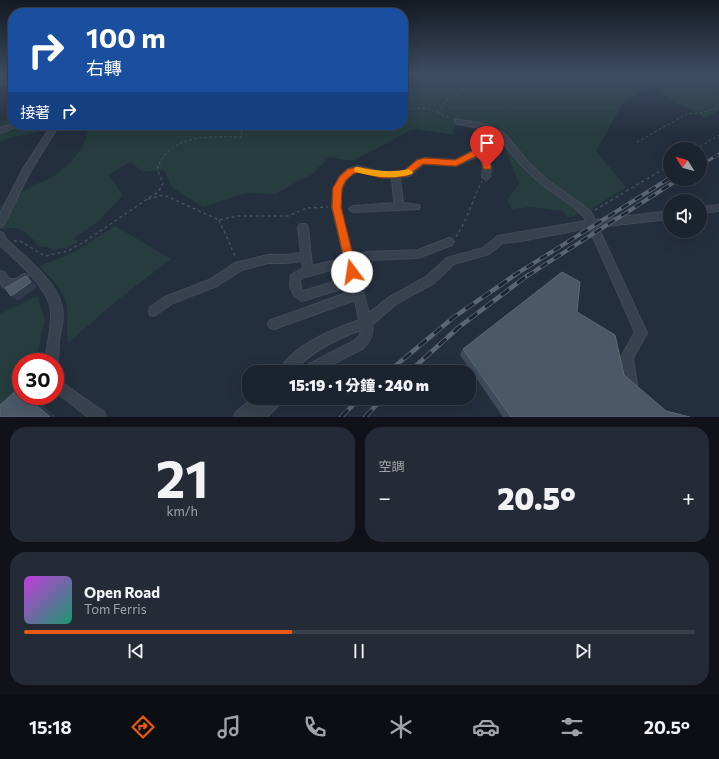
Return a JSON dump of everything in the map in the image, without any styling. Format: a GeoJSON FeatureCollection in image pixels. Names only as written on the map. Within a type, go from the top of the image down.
{"type":"FeatureCollection","features":[{"type":"Feature","properties":{"kind":"street"},"geometry":{"type":"LineString","coordinates":[[458,121],[484,127],[502,136],[525,164],[544,182],[577,205],[590,219],[641,333],[627,357],[631,384]]}},
{"type":"Feature","properties":{"kind":"street"},"geometry":{"type":"LineString","coordinates":[[0,223],[27,169],[51,130]]}},
{"type":"Feature","properties":{"kind":"street"},"geometry":{"type":"LineString","coordinates":[[319,365],[336,355],[357,346],[367,334],[363,305],[358,294],[336,207],[338,188],[343,178],[351,171],[358,170],[382,175],[407,174],[420,162],[456,163],[475,153],[480,154],[485,158],[487,167],[486,176]]}},
{"type":"Feature","properties":{"kind":"street"},"geometry":{"type":"LineString","coordinates":[[396,175],[399,206]]}},
{"type":"Feature","properties":{"kind":"street"},"geometry":{"type":"LineString","coordinates":[[354,208],[399,206],[416,207]]}},
{"type":"Feature","properties":{"kind":"street"},"geometry":{"type":"LineString","coordinates":[[707,209],[719,208]]}},
{"type":"Feature","properties":{"kind":"street"},"geometry":{"type":"LineString","coordinates":[[291,365],[298,357],[332,335],[365,323],[392,300],[430,280],[451,261],[486,251],[501,239],[521,237],[590,219],[663,215]]}},
{"type":"Feature","properties":{"kind":"street"},"geometry":{"type":"LineString","coordinates":[[303,227],[308,272]]}},
{"type":"Feature","properties":{"kind":"street"},"geometry":{"type":"LineString","coordinates":[[0,240],[48,289],[56,303],[56,328],[51,353]]}},
{"type":"Feature","properties":{"kind":"street"},"geometry":{"type":"LineString","coordinates":[[334,287],[302,296],[295,290],[295,278],[308,272],[367,256],[418,254],[449,242]]}},
{"type":"Feature","properties":{"kind":"street"},"geometry":{"type":"LineString","coordinates":[[154,311],[169,300],[213,283],[238,266],[268,259],[285,259],[306,256]]}},
{"type":"Feature","properties":{"kind":"street"},"geometry":{"type":"LineString","coordinates":[[0,275],[8,284],[18,283],[33,273]]}},
{"type":"Feature","properties":{"kind":"street"},"geometry":{"type":"LineString","coordinates":[[274,324],[358,294]]}},
{"type":"Feature","properties":{"kind":"street"},"geometry":{"type":"LineString","coordinates":[[64,391],[99,417]]}},
{"type":"Feature","properties":{"kind":"street"},"geometry":{"type":"LineString","coordinates":[[241,417],[258,407]]}},
{"type":"Feature","properties":{"kind":"path"},"geometry":{"type":"LineString","coordinates":[[437,112],[449,97],[459,94]]}},
{"type":"Feature","properties":{"kind":"path"},"geometry":{"type":"LineString","coordinates":[[408,108],[425,108],[458,121]]}},
{"type":"Feature","properties":{"kind":"path"},"geometry":{"type":"LineString","coordinates":[[637,142],[687,114],[700,113],[719,108]]}},
{"type":"Feature","properties":{"kind":"path"},"geometry":{"type":"LineString","coordinates":[[0,240],[20,241],[45,256],[68,251],[159,191],[163,184],[157,168],[164,154],[185,140],[212,137],[241,137],[242,130]]}},
{"type":"Feature","properties":{"kind":"path"},"geometry":{"type":"LineString","coordinates":[[707,142],[719,135]]}},
{"type":"Feature","properties":{"kind":"path"},"geometry":{"type":"LineString","coordinates":[[590,219],[663,170]]}},
{"type":"Feature","properties":{"kind":"path"},"geometry":{"type":"LineString","coordinates":[[449,242],[459,233],[463,226],[481,181],[486,176]]}},
{"type":"Feature","properties":{"kind":"path"},"geometry":{"type":"LineString","coordinates":[[146,200],[157,196],[164,196],[219,220],[237,216],[288,216],[307,208],[336,207]]}},
{"type":"Feature","properties":{"kind":"path"},"geometry":{"type":"LineString","coordinates":[[219,220],[238,266]]}},
{"type":"Feature","properties":{"kind":"green space"},"geometry":{"type":"Polygon","coordinates":[[[408,94],[637,94],[625,100],[596,151],[626,187],[590,210],[567,218],[563,211],[530,207],[512,209],[507,200],[519,184],[502,140],[489,126],[455,126],[453,135],[416,129],[411,130],[353,161],[329,157],[309,177],[302,179],[276,194],[246,193],[203,207],[172,187],[164,170],[143,172],[130,162],[108,175],[123,195],[100,220],[74,238],[78,242],[67,248],[52,250],[48,247],[38,246],[31,237],[17,229],[6,228],[0,230],[0,207],[33,186],[51,178],[64,168],[81,148],[87,130],[408,130],[408,94]]]}},
{"type":"Feature","properties":{"kind":"green space"},"geometry":{"type":"Polygon","coordinates":[[[662,94],[719,94],[719,110],[706,118],[662,94]]]}},
{"type":"Feature","properties":{"kind":"green space"},"geometry":{"type":"Polygon","coordinates":[[[8,119],[8,130],[51,130],[9,138],[0,142],[0,121],[8,119]]]}},
{"type":"Feature","properties":{"kind":"green space"},"geometry":{"type":"Polygon","coordinates":[[[115,226],[171,259],[120,298],[68,343],[67,308],[64,296],[39,266],[75,252],[115,226]]]}},
{"type":"Feature","properties":{"kind":"green space"},"geometry":{"type":"Polygon","coordinates":[[[37,296],[45,320],[37,353],[12,353],[12,405],[0,417],[0,314],[37,296]]]}},
{"type":"Feature","properties":{"kind":"building"},"geometry":{"type":"Polygon","coordinates":[[[562,272],[580,282],[577,312],[615,335],[624,375],[666,411],[690,417],[511,417],[476,367],[476,365],[474,365],[463,349],[562,272]]]}},
{"type":"Feature","properties":{"kind":"building"},"geometry":{"type":"Polygon","coordinates":[[[26,276],[31,282],[11,296],[5,288],[26,276]]]}},
{"type":"Feature","properties":{"kind":"building"},"geometry":{"type":"Polygon","coordinates":[[[12,394],[12,405],[36,405],[50,417],[0,417],[0,405],[12,394]]]}},
{"type":"Feature","properties":{"kind":"railway"},"geometry":{"type":"LineString","coordinates":[[707,162],[719,154]]}},
{"type":"Feature","properties":{"kind":"railway"},"geometry":{"type":"LineString","coordinates":[[513,276],[663,182]]}},
{"type":"Feature","properties":{"kind":"railway"},"geometry":{"type":"LineString","coordinates":[[527,276],[668,186]]}},
{"type":"Feature","properties":{"kind":"railway"},"geometry":{"type":"LineString","coordinates":[[396,365],[454,317],[515,275]]}},
{"type":"Feature","properties":{"kind":"railway"},"geometry":{"type":"LineString","coordinates":[[417,365],[459,327],[528,275]]}},
{"type":"Feature","properties":{"kind":"railway"},"geometry":{"type":"LineString","coordinates":[[341,417],[353,405]]}},
{"type":"Feature","properties":{"kind":"railway"},"geometry":{"type":"LineString","coordinates":[[365,417],[376,405]]}},
{"type":"Feature","properties":{"kind":"slow traffic"},"geometry":{"type":"LineString","coordinates":[[358,170],[367,170],[372,173],[382,175],[407,174],[409,172]]}},
{"type":"Feature","properties":{"kind":"route"},"geometry":{"type":"LineString","coordinates":[[352,272],[336,207],[338,188],[343,178],[351,171],[367,170],[372,173],[382,175],[407,174],[420,162],[437,161],[456,163],[475,153],[480,154],[485,158],[487,167]]}}]}
